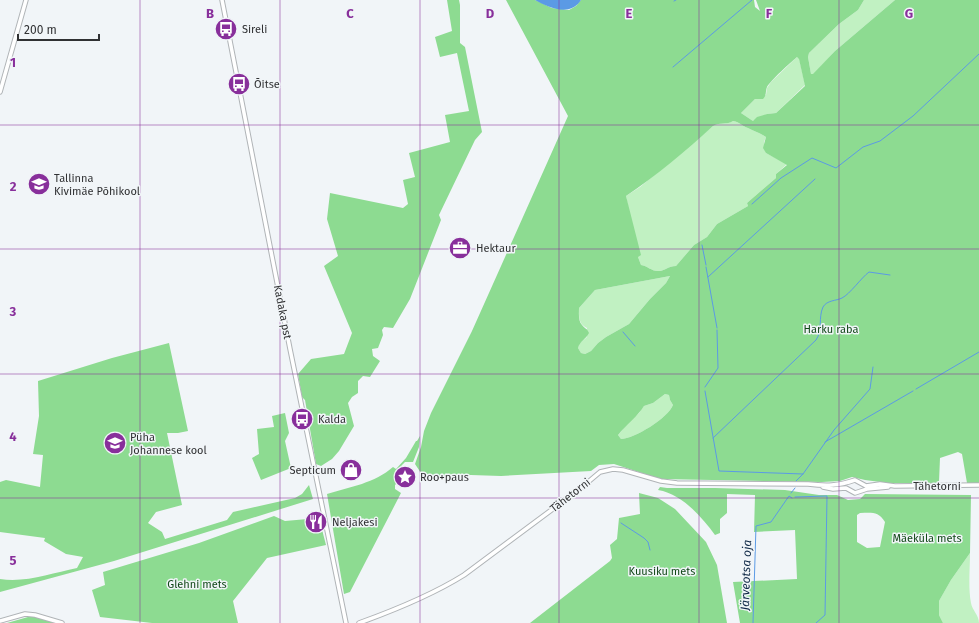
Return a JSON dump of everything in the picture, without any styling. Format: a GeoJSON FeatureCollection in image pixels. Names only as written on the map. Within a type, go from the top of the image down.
{"type":"FeatureCollection","features":[{"type":"Feature","properties":{"kind":"street"},"geometry":{"type":"LineString","coordinates":[[0,92],[26,0]]}},
{"type":"Feature","properties":{"kind":"street","name":"Kadaka pst"},"geometry":{"type":"LineString","coordinates":[[222,0],[346,623]]}},
{"type":"Feature","properties":{"kind":"street","name":"Tähetorni"},"geometry":{"type":"LineString","coordinates":[[360,623],[416,600],[455,581],[581,488],[596,474],[613,468],[661,482],[808,484],[834,486],[850,483]]}},
{"type":"Feature","properties":{"kind":"street"},"geometry":{"type":"LineString","coordinates":[[855,480],[860,483],[861,487],[859,491],[854,493],[850,490],[850,483],[855,480]]}},
{"type":"Feature","properties":{"kind":"street","name":"Tähetorni"},"geometry":{"type":"LineString","coordinates":[[860,483],[866,486],[880,484],[895,486]]}},
{"type":"Feature","properties":{"kind":"street","name":"Tähetorni"},"geometry":{"type":"LineString","coordinates":[[808,484],[828,488],[845,488],[850,490]]}},
{"type":"Feature","properties":{"kind":"street","name":"Tähetorni"},"geometry":{"type":"LineString","coordinates":[[859,491],[867,488],[895,486],[979,485]]}},
{"type":"Feature","properties":{"kind":"street"},"geometry":{"type":"LineString","coordinates":[[0,622],[25,614],[62,623]]}},
{"type":"Feature","properties":{"kind":"green space"},"geometry":{"type":"Polygon","coordinates":[[[447,0],[459,0],[460,43],[465,47],[482,132],[475,140],[439,215],[441,220],[410,299],[393,328],[384,327],[382,330],[383,335],[378,348],[372,349],[373,356],[380,361],[370,377],[363,376],[358,381],[358,393],[352,397],[348,403],[354,426],[339,451],[332,459],[321,466],[316,464],[305,400],[302,397],[298,374],[311,359],[344,354],[352,333],[324,266],[338,256],[327,219],[330,193],[403,208],[408,204],[403,180],[415,177],[409,153],[450,142],[445,115],[469,111],[457,53],[440,57],[435,37],[452,31],[447,0]]]}},
{"type":"Feature","properties":{"kind":"green space","name":"Harku raba"},"geometry":{"type":"Polygon","coordinates":[[[506,0],[535,0],[552,8],[569,10],[576,6],[581,0],[754,0],[755,7],[760,11],[756,0],[864,0],[858,10],[839,24],[809,53],[808,57],[811,74],[813,74],[835,51],[895,0],[979,0],[979,483],[967,483],[962,454],[958,452],[940,458],[939,482],[937,483],[888,483],[852,477],[840,481],[822,482],[660,479],[614,464],[599,465],[591,471],[501,476],[471,475],[429,477],[421,473],[415,464],[421,447],[424,431],[431,413],[472,331],[568,116],[506,0]],[[797,57],[767,87],[764,98],[755,99],[741,113],[753,121],[757,117],[776,113],[805,86],[799,59],[797,57]],[[737,122],[713,126],[649,180],[626,196],[641,255],[638,257],[641,265],[655,271],[676,266],[694,245],[707,237],[717,224],[748,206],[747,203],[776,178],[776,174],[787,165],[766,153],[763,148],[766,137],[737,122]],[[670,276],[595,290],[579,308],[580,321],[589,333],[578,348],[581,353],[585,354],[591,351],[606,337],[629,324],[666,283],[670,276]],[[665,394],[653,403],[644,406],[621,431],[618,435],[621,439],[634,436],[650,427],[665,416],[673,405],[669,395],[665,394]]]}},
{"type":"Feature","properties":{"kind":"green space"},"geometry":{"type":"Polygon","coordinates":[[[864,0],[895,0],[835,51],[814,74],[811,74],[808,57],[809,53],[839,24],[858,10],[864,0]]]}},
{"type":"Feature","properties":{"kind":"green space"},"geometry":{"type":"Polygon","coordinates":[[[797,57],[799,58],[805,85],[776,113],[767,114],[753,121],[741,113],[755,99],[766,95],[767,88],[771,82],[797,57]]]}},
{"type":"Feature","properties":{"kind":"green space"},"geometry":{"type":"Polygon","coordinates":[[[733,121],[766,137],[764,142],[766,153],[787,164],[776,174],[776,178],[747,203],[748,206],[717,224],[707,237],[694,245],[676,266],[655,271],[641,265],[638,257],[626,196],[640,187],[713,126],[733,121]]]}},
{"type":"Feature","properties":{"kind":"green space"},"geometry":{"type":"Polygon","coordinates":[[[670,276],[666,283],[629,324],[606,337],[591,351],[585,354],[581,353],[578,348],[579,344],[587,337],[587,328],[582,324],[579,317],[579,308],[595,290],[670,276]]]}},
{"type":"Feature","properties":{"kind":"green space"},"geometry":{"type":"Polygon","coordinates":[[[169,343],[188,431],[167,433],[182,505],[156,512],[148,523],[162,532],[165,539],[227,520],[233,512],[295,498],[302,494],[309,485],[313,499],[114,561],[0,592],[0,579],[29,579],[77,568],[83,557],[66,554],[44,541],[45,538],[0,532],[0,482],[6,480],[40,487],[43,455],[33,454],[39,416],[38,381],[112,358],[169,343]]]}},
{"type":"Feature","properties":{"kind":"green space"},"geometry":{"type":"Polygon","coordinates":[[[665,394],[669,395],[673,405],[665,416],[642,432],[634,436],[621,439],[618,435],[644,406],[653,403],[665,394]]]}},
{"type":"Feature","properties":{"kind":"green space"},"geometry":{"type":"Polygon","coordinates":[[[285,413],[289,433],[285,441],[291,468],[261,480],[252,458],[259,454],[257,429],[274,427],[272,416],[285,413]]]}},
{"type":"Feature","properties":{"kind":"green space"},"geometry":{"type":"Polygon","coordinates":[[[420,436],[419,447],[413,462],[405,462],[398,469],[396,476],[400,478],[400,480],[395,485],[395,489],[401,493],[350,592],[344,594],[327,494],[370,481],[393,467],[396,469],[406,458],[420,436]]]}},
{"type":"Feature","properties":{"kind":"green space","name":"Mäeküla mets"},"geometry":{"type":"Polygon","coordinates":[[[660,487],[785,490],[819,495],[837,495],[848,500],[860,499],[865,494],[971,495],[970,553],[951,580],[939,601],[939,615],[943,623],[740,623],[733,582],[797,579],[795,530],[754,532],[755,495],[727,494],[727,513],[720,519],[720,533],[715,535],[697,513],[683,501],[667,492],[658,490],[660,487]],[[860,513],[857,515],[857,542],[867,548],[880,547],[885,522],[877,514],[860,513]]]}},
{"type":"Feature","properties":{"kind":"green space","name":"Kuusiku mets"},"geometry":{"type":"Polygon","coordinates":[[[639,493],[658,498],[675,509],[706,542],[717,565],[727,623],[530,623],[610,561],[612,558],[610,545],[617,539],[619,518],[640,514],[639,493]]]}},
{"type":"Feature","properties":{"kind":"green space","name":"Glehni mets"},"geometry":{"type":"Polygon","coordinates":[[[274,516],[285,521],[319,518],[326,545],[267,558],[233,601],[238,623],[152,623],[100,617],[92,590],[105,585],[103,572],[199,543],[274,516]]]}},
{"type":"Feature","properties":{"kind":"green space"},"geometry":{"type":"Polygon","coordinates":[[[970,553],[970,597],[979,623],[943,623],[939,615],[939,601],[951,580],[970,553]]]}},
{"type":"Feature","properties":{"kind":"green space"},"geometry":{"type":"Polygon","coordinates":[[[35,615],[62,623],[7,623],[35,615]]]}},
{"type":"Feature","properties":{"kind":"water"},"geometry":{"type":"Polygon","coordinates":[[[535,0],[581,0],[576,5],[565,10],[547,6],[535,0]]]}},
{"type":"Feature","properties":{"kind":"waterway"},"geometry":{"type":"LineString","coordinates":[[673,67],[752,0]]}},
{"type":"Feature","properties":{"kind":"waterway"},"geometry":{"type":"LineString","coordinates":[[752,204],[781,178],[812,158],[836,168],[863,147],[880,141],[913,116],[979,54]]}},
{"type":"Feature","properties":{"kind":"waterway"},"geometry":{"type":"LineString","coordinates":[[708,277],[815,179]]}},
{"type":"Feature","properties":{"kind":"waterway"},"geometry":{"type":"LineString","coordinates":[[702,245],[706,265]]}},
{"type":"Feature","properties":{"kind":"waterway"},"geometry":{"type":"LineString","coordinates":[[706,267],[717,328]]}},
{"type":"Feature","properties":{"kind":"waterway"},"geometry":{"type":"LineString","coordinates":[[713,438],[816,340],[819,332],[823,307],[825,305],[845,296],[869,272],[890,275]]}},
{"type":"Feature","properties":{"kind":"waterway"},"geometry":{"type":"LineString","coordinates":[[705,387],[718,368],[717,330]]}},
{"type":"Feature","properties":{"kind":"waterway"},"geometry":{"type":"LineString","coordinates":[[623,332],[635,346]]}},
{"type":"Feature","properties":{"kind":"waterway"},"geometry":{"type":"LineString","coordinates":[[916,389],[979,352]]}},
{"type":"Feature","properties":{"kind":"waterway"},"geometry":{"type":"LineString","coordinates":[[796,481],[803,474],[834,430],[870,389],[873,367]]}},
{"type":"Feature","properties":{"kind":"waterway","name":"Järveotsa oja"},"geometry":{"type":"LineString","coordinates":[[705,391],[719,471],[803,474]]}},
{"type":"Feature","properties":{"kind":"waterway"},"geometry":{"type":"LineString","coordinates":[[825,442],[913,391]]}},
{"type":"Feature","properties":{"kind":"waterway"},"geometry":{"type":"LineString","coordinates":[[791,493],[795,488]]}},
{"type":"Feature","properties":{"kind":"waterway","name":"Järveotsa oja"},"geometry":{"type":"LineString","coordinates":[[753,623],[756,526],[771,522],[789,496],[792,498]]}},
{"type":"Feature","properties":{"kind":"waterway"},"geometry":{"type":"LineString","coordinates":[[795,497],[827,496],[825,615],[816,623]]}},
{"type":"Feature","properties":{"kind":"waterway"},"geometry":{"type":"LineString","coordinates":[[621,523],[644,538],[648,542],[650,550]]}},
{"type":"Feature","properties":{"kind":"place","name":"Sireli"},"geometry":{"type":"Point","coordinates":[226,29]}},
{"type":"Feature","properties":{"kind":"place","name":"Õitse"},"geometry":{"type":"Point","coordinates":[239,84]}},
{"type":"Feature","properties":{"kind":"place","name":"Tallinna Kivimäe Põhikool"},"geometry":{"type":"Point","coordinates":[39,184]}},
{"type":"Feature","properties":{"kind":"place","name":"Hektaur"},"geometry":{"type":"Point","coordinates":[460,248]}},
{"type":"Feature","properties":{"kind":"place","name":"Kalda"},"geometry":{"type":"Point","coordinates":[302,419]}},
{"type":"Feature","properties":{"kind":"place","name":"Püha Johannese kool"},"geometry":{"type":"Point","coordinates":[115,443]}},
{"type":"Feature","properties":{"kind":"place","name":"Septicum"},"geometry":{"type":"Point","coordinates":[351,470]}},
{"type":"Feature","properties":{"kind":"place","name":"Roo+paus"},"geometry":{"type":"Point","coordinates":[405,477]}},
{"type":"Feature","properties":{"kind":"place","name":"Neljakesi"},"geometry":{"type":"Point","coordinates":[316,522]}}]}
